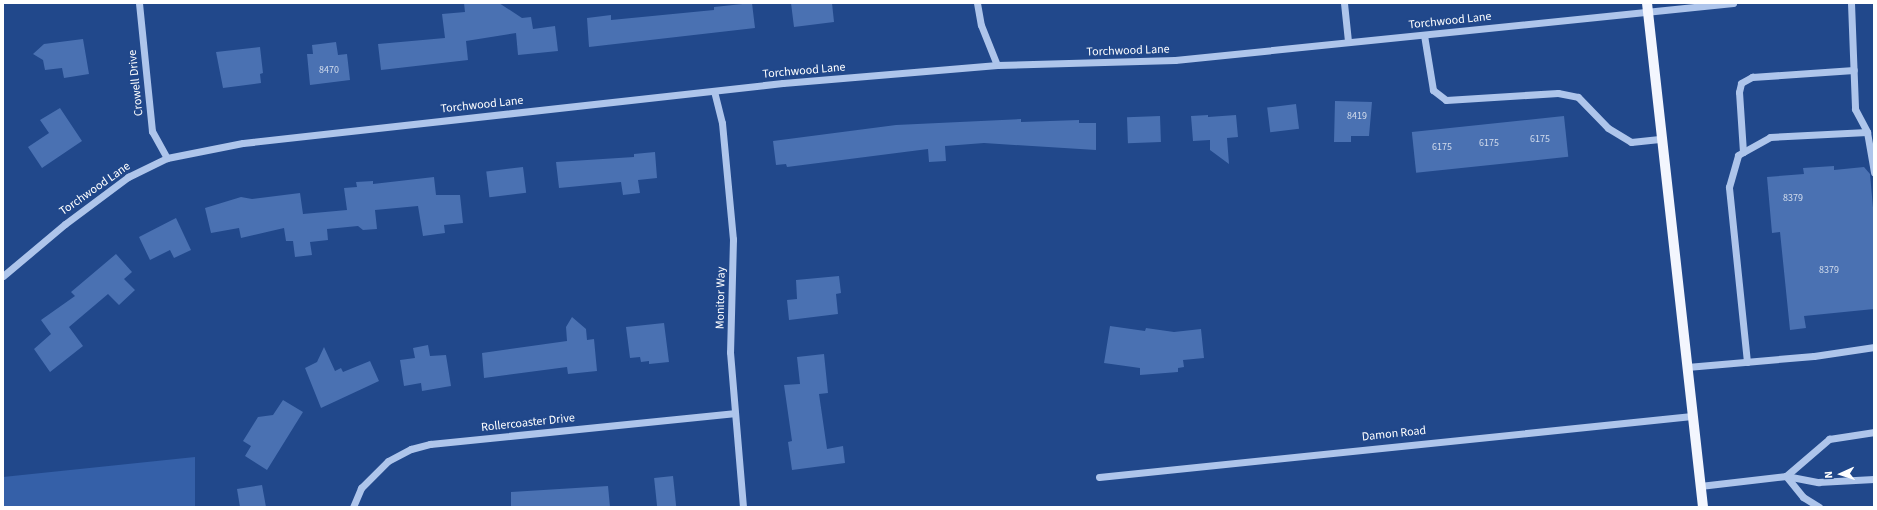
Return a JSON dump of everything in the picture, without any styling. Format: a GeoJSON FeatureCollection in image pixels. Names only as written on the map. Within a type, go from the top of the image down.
{"type":"FeatureCollection","features":[{"type":"Feature","properties":{"kind":"main road"},"geometry":{"type":"LineString","coordinates":[[1648,7],[1703,507]]}},
{"type":"Feature","properties":{"kind":"street","name":"Crowell Drive"},"geometry":{"type":"LineString","coordinates":[[139,3],[152,131],[167,158]]}},
{"type":"Feature","properties":{"kind":"street"},"geometry":{"type":"LineString","coordinates":[[977,3],[981,25],[997,65]]}},
{"type":"Feature","properties":{"kind":"street"},"geometry":{"type":"LineString","coordinates":[[1344,3],[1348,42]]}},
{"type":"Feature","properties":{"kind":"street","name":"Torchwood Lane"},"geometry":{"type":"LineString","coordinates":[[3,276],[65,224],[128,177],[167,158],[242,143],[714,91],[997,65],[1175,60],[1424,35],[1648,7],[1733,3]]}},
{"type":"Feature","properties":{"kind":"street"},"geometry":{"type":"LineString","coordinates":[[1851,3],[1855,109],[1867,132],[1874,172]]}},
{"type":"Feature","properties":{"kind":"street"},"geometry":{"type":"LineString","coordinates":[[1424,35],[1433,90],[1446,100],[1558,92],[1578,97],[1608,128],[1631,142],[1662,139]]}},
{"type":"Feature","properties":{"kind":"street"},"geometry":{"type":"LineString","coordinates":[[1743,152],[1739,92],[1741,83],[1752,78],[1854,70]]}},
{"type":"Feature","properties":{"kind":"street","name":"Monitor Way"},"geometry":{"type":"LineString","coordinates":[[714,91],[722,123],[733,239],[730,352],[733,413],[743,507]]}},
{"type":"Feature","properties":{"kind":"street"},"geometry":{"type":"LineString","coordinates":[[1747,362],[1729,186],[1738,155],[1770,137],[1867,132]]}},
{"type":"Feature","properties":{"kind":"street"},"geometry":{"type":"LineString","coordinates":[[1687,367],[1814,356],[1874,347]]}},
{"type":"Feature","properties":{"kind":"street","name":"Rollercoaster Drive"},"geometry":{"type":"LineString","coordinates":[[353,507],[361,488],[388,461],[411,449],[430,444],[733,413]]}},
{"type":"Feature","properties":{"kind":"street","name":"Damon Road"},"geometry":{"type":"LineString","coordinates":[[1099,477],[1692,416]]}},
{"type":"Feature","properties":{"kind":"street"},"geometry":{"type":"LineString","coordinates":[[1786,476],[1829,439],[1874,432]]}},
{"type":"Feature","properties":{"kind":"street"},"geometry":{"type":"LineString","coordinates":[[1700,486],[1786,476],[1818,482],[1874,479]]}},
{"type":"Feature","properties":{"kind":"street"},"geometry":{"type":"LineString","coordinates":[[1786,476],[1803,497],[1819,507]]}},
{"type":"Feature","properties":{"kind":"shaded area"},"geometry":{"type":"Polygon","coordinates":[[[195,457],[195,507],[3,507],[3,477],[195,457]]]}},
{"type":"Feature","properties":{"kind":"building"},"geometry":{"type":"Polygon","coordinates":[[[464,3],[499,3],[522,18],[531,17],[533,29],[555,26],[558,51],[518,55],[516,33],[466,41],[468,60],[381,70],[378,44],[445,38],[442,14],[465,12],[464,3]]]}},
{"type":"Feature","properties":{"kind":"building"},"geometry":{"type":"Polygon","coordinates":[[[752,3],[755,28],[589,47],[587,18],[611,15],[611,20],[714,10],[714,7],[752,3]]]}},
{"type":"Feature","properties":{"kind":"building"},"geometry":{"type":"Polygon","coordinates":[[[791,3],[832,3],[834,22],[794,27],[791,3]]]}},
{"type":"Feature","properties":{"kind":"building"},"geometry":{"type":"Polygon","coordinates":[[[83,39],[89,74],[64,78],[62,68],[45,70],[43,60],[33,54],[44,44],[83,39]]]}},
{"type":"Feature","properties":{"kind":"building"},"geometry":{"type":"Polygon","coordinates":[[[336,42],[338,55],[347,54],[350,80],[310,85],[307,54],[313,54],[312,45],[336,42]]]}},
{"type":"Feature","properties":{"kind":"building"},"geometry":{"type":"Polygon","coordinates":[[[260,47],[263,73],[260,74],[261,83],[223,88],[216,52],[260,47]]]}},
{"type":"Feature","properties":{"kind":"building"},"geometry":{"type":"Polygon","coordinates":[[[1335,101],[1372,102],[1369,136],[1351,136],[1351,142],[1334,142],[1335,101]]]}},
{"type":"Feature","properties":{"kind":"building"},"geometry":{"type":"Polygon","coordinates":[[[1296,104],[1299,129],[1270,132],[1267,108],[1296,104]]]}},
{"type":"Feature","properties":{"kind":"building"},"geometry":{"type":"Polygon","coordinates":[[[60,108],[82,141],[42,168],[28,147],[49,133],[40,120],[60,108]]]}},
{"type":"Feature","properties":{"kind":"building"},"geometry":{"type":"Polygon","coordinates":[[[1208,115],[1208,117],[1236,115],[1238,137],[1227,138],[1229,164],[1210,150],[1210,140],[1193,141],[1191,116],[1208,115]]]}},
{"type":"Feature","properties":{"kind":"building"},"geometry":{"type":"Polygon","coordinates":[[[1160,116],[1161,142],[1128,143],[1127,117],[1160,116]]]}},
{"type":"Feature","properties":{"kind":"building"},"geometry":{"type":"Polygon","coordinates":[[[1564,116],[1568,157],[1416,173],[1412,132],[1564,116]]]}},
{"type":"Feature","properties":{"kind":"building"},"geometry":{"type":"Polygon","coordinates":[[[1021,119],[1021,122],[1079,120],[1079,123],[1096,123],[1096,150],[984,143],[945,146],[946,161],[929,162],[928,149],[787,167],[786,164],[776,165],[773,141],[896,125],[1021,119]]]}},
{"type":"Feature","properties":{"kind":"building"},"geometry":{"type":"Polygon","coordinates":[[[655,152],[657,178],[638,180],[640,193],[623,195],[621,182],[559,188],[556,162],[634,157],[634,154],[655,152]]]}},
{"type":"Feature","properties":{"kind":"building"},"geometry":{"type":"Polygon","coordinates":[[[1834,166],[1834,170],[1864,167],[1870,174],[1874,219],[1874,309],[1804,316],[1806,328],[1790,330],[1780,232],[1772,233],[1767,177],[1804,174],[1803,168],[1834,166]]]}},
{"type":"Feature","properties":{"kind":"building"},"geometry":{"type":"Polygon","coordinates":[[[523,167],[526,193],[489,197],[486,172],[523,167]]]}},
{"type":"Feature","properties":{"kind":"building"},"geometry":{"type":"Polygon","coordinates":[[[434,177],[436,195],[460,195],[463,223],[444,225],[445,233],[423,236],[418,206],[375,210],[377,229],[363,230],[358,226],[327,229],[328,240],[310,242],[312,255],[295,257],[293,241],[286,241],[284,228],[241,238],[239,228],[211,233],[205,208],[241,197],[252,199],[300,193],[303,214],[347,210],[344,188],[357,187],[356,182],[373,181],[373,184],[434,177]]]}},
{"type":"Feature","properties":{"kind":"building"},"geometry":{"type":"Polygon","coordinates":[[[176,218],[191,250],[174,258],[170,250],[150,260],[139,237],[176,218]]]}},
{"type":"Feature","properties":{"kind":"building"},"geometry":{"type":"Polygon","coordinates":[[[116,254],[132,272],[124,279],[135,290],[119,305],[108,294],[69,327],[83,346],[50,372],[34,349],[51,334],[41,320],[75,296],[71,292],[116,254]]]}},
{"type":"Feature","properties":{"kind":"building"},"geometry":{"type":"Polygon","coordinates":[[[839,276],[841,293],[836,294],[838,314],[789,320],[787,300],[797,299],[796,280],[839,276]]]}},
{"type":"Feature","properties":{"kind":"building"},"geometry":{"type":"Polygon","coordinates":[[[572,317],[586,329],[587,340],[594,339],[597,371],[568,374],[567,367],[484,378],[482,353],[567,341],[566,327],[572,317]]]}},
{"type":"Feature","properties":{"kind":"building"},"geometry":{"type":"Polygon","coordinates":[[[664,323],[669,362],[649,364],[649,361],[641,362],[640,357],[630,358],[626,327],[664,323]]]}},
{"type":"Feature","properties":{"kind":"building"},"geometry":{"type":"Polygon","coordinates":[[[1110,326],[1145,331],[1146,328],[1174,332],[1201,329],[1204,358],[1183,360],[1184,367],[1178,368],[1178,372],[1140,375],[1140,368],[1104,363],[1110,326]]]}},
{"type":"Feature","properties":{"kind":"building"},"geometry":{"type":"Polygon","coordinates":[[[428,345],[430,356],[446,355],[451,386],[422,391],[421,383],[404,386],[400,360],[415,358],[413,348],[428,345]]]}},
{"type":"Feature","properties":{"kind":"building"},"geometry":{"type":"Polygon","coordinates":[[[324,347],[335,371],[341,368],[343,372],[370,361],[379,381],[321,408],[305,368],[317,362],[324,347]]]}},
{"type":"Feature","properties":{"kind":"building"},"geometry":{"type":"Polygon","coordinates":[[[824,354],[828,393],[819,394],[827,449],[843,446],[845,463],[792,470],[788,442],[792,441],[784,385],[800,384],[797,357],[824,354]]]}},
{"type":"Feature","properties":{"kind":"building"},"geometry":{"type":"Polygon","coordinates":[[[283,400],[303,412],[267,470],[245,456],[251,446],[243,441],[258,417],[273,415],[283,400]]]}},
{"type":"Feature","properties":{"kind":"building"},"geometry":{"type":"Polygon","coordinates":[[[673,476],[676,507],[657,507],[654,478],[673,476]]]}},
{"type":"Feature","properties":{"kind":"building"},"geometry":{"type":"Polygon","coordinates":[[[262,485],[266,507],[240,507],[237,489],[262,485]]]}},
{"type":"Feature","properties":{"kind":"building"},"geometry":{"type":"Polygon","coordinates":[[[608,486],[610,507],[511,507],[511,492],[608,486]]]}}]}
